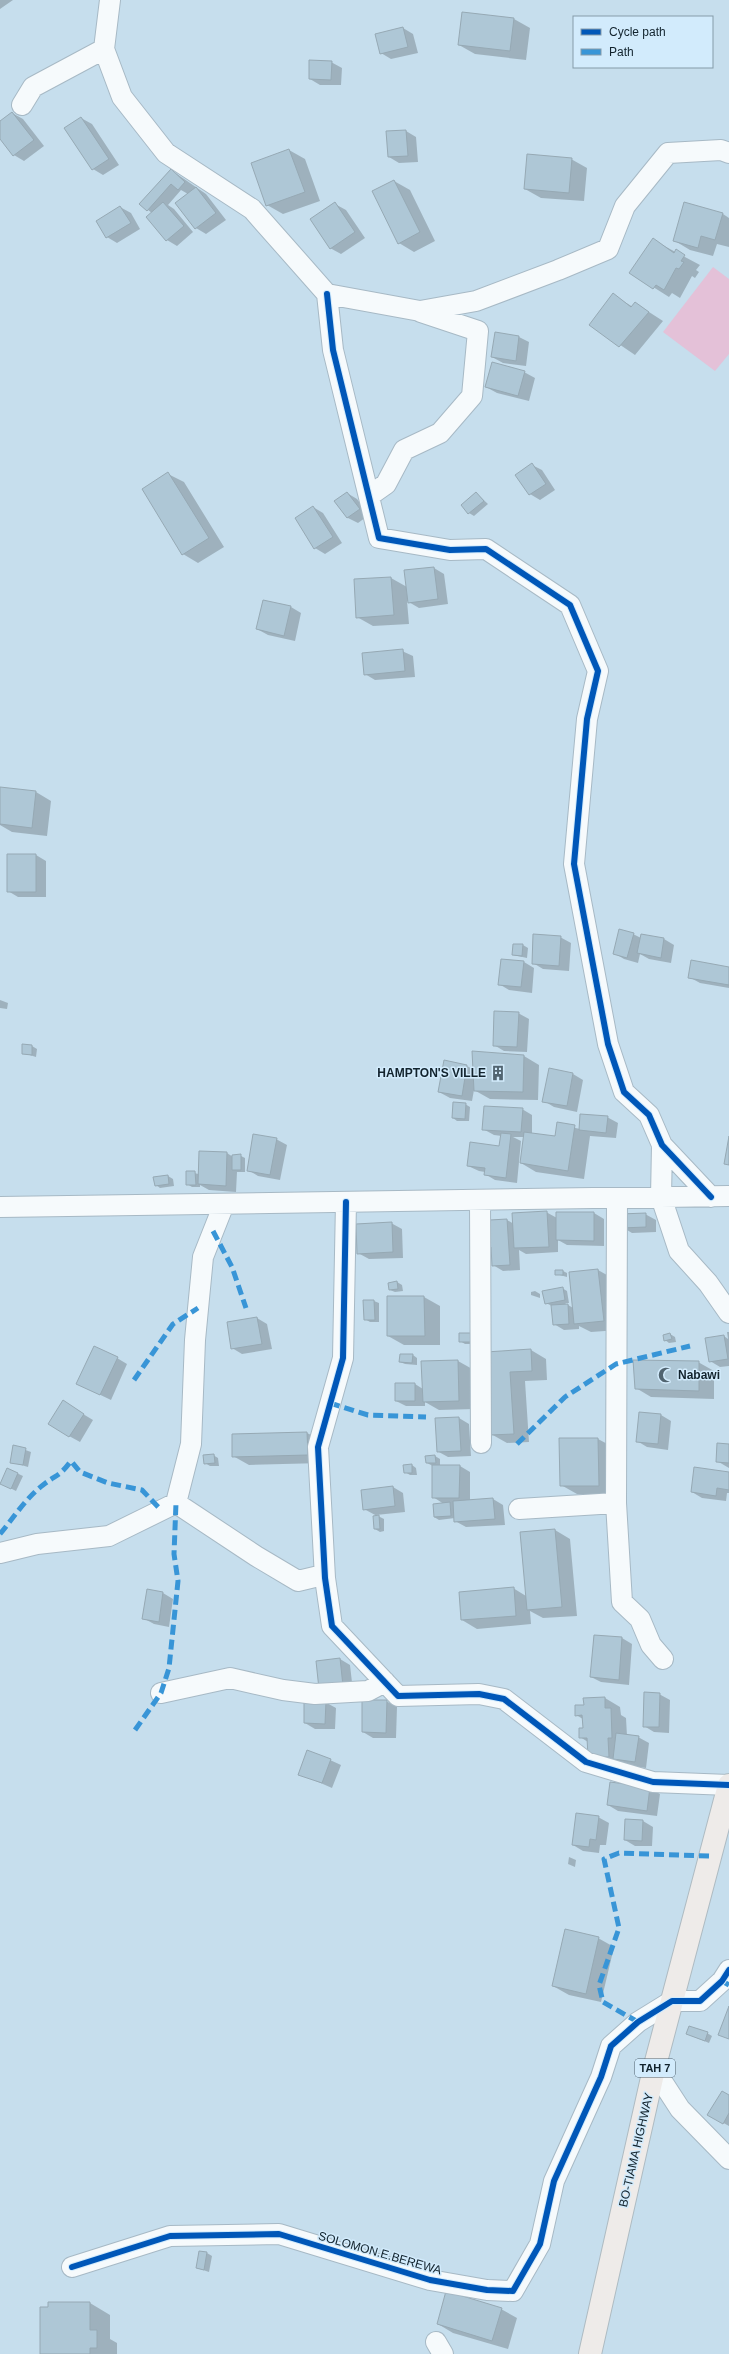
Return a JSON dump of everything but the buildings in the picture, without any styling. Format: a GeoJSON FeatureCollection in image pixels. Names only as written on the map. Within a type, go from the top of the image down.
{"type":"FeatureCollection","features":[{"type":"Feature","properties":{"kind":"highway","name":"BO-TIAMA HIGHWAY"},"geometry":{"type":"LineString","coordinates":[[590,2354],[654,2069],[729,1785]]}},
{"type":"Feature","properties":{"kind":"street"},"geometry":{"type":"LineString","coordinates":[[110,0],[104,49],[122,97],[166,153],[252,209],[327,294],[333,350],[379,538],[450,550],[486,549],[570,605],[598,671],[587,719],[574,864],[608,1044],[624,1092],[649,1115],[662,1145],[661,1197],[679,1251],[708,1283],[729,1313]]}},
{"type":"Feature","properties":{"kind":"street"},"geometry":{"type":"LineString","coordinates":[[22,105],[33,87],[104,49]]}},
{"type":"Feature","properties":{"kind":"street"},"geometry":{"type":"LineString","coordinates":[[420,311],[476,301],[558,270],[608,249],[625,206],[668,153],[722,150],[729,153]]}},
{"type":"Feature","properties":{"kind":"street"},"geometry":{"type":"LineString","coordinates":[[327,294],[420,311],[478,331],[472,396],[440,433],[404,450],[386,484],[369,496]]}},
{"type":"Feature","properties":{"kind":"street"},"geometry":{"type":"LineString","coordinates":[[662,1145],[720,1196]]}},
{"type":"Feature","properties":{"kind":"street"},"geometry":{"type":"LineString","coordinates":[[0,1207],[720,1196]]}},
{"type":"Feature","properties":{"kind":"street"},"geometry":{"type":"LineString","coordinates":[[617,1198],[616,1503],[622,1602],[640,1619],[651,1645],[663,1659]]}},
{"type":"Feature","properties":{"kind":"street"},"geometry":{"type":"LineString","coordinates":[[480,1200],[481,1443]]}},
{"type":"Feature","properties":{"kind":"street"},"geometry":{"type":"LineString","coordinates":[[346,1202],[343,1358],[318,1447],[325,1578],[332,1626],[398,1696],[479,1694],[504,1699],[586,1762],[653,1782],[729,1785]]}},
{"type":"Feature","properties":{"kind":"street"},"geometry":{"type":"LineString","coordinates":[[176,1503],[190,1444],[195,1340],[204,1257],[224,1204]]}},
{"type":"Feature","properties":{"kind":"street"},"geometry":{"type":"LineString","coordinates":[[176,1503],[256,1556],[298,1581],[323,1575],[325,1578]]}},
{"type":"Feature","properties":{"kind":"street"},"geometry":{"type":"LineString","coordinates":[[0,1553],[37,1544],[109,1536],[176,1503]]}},
{"type":"Feature","properties":{"kind":"street"},"geometry":{"type":"LineString","coordinates":[[519,1509],[616,1503]]}},
{"type":"Feature","properties":{"kind":"street"},"geometry":{"type":"LineString","coordinates":[[160,1693],[230,1678],[282,1690],[315,1694],[368,1691],[385,1682]]}},
{"type":"Feature","properties":{"kind":"street"},"geometry":{"type":"LineString","coordinates":[[672,2001],[700,2001],[722,1981],[729,1970]]}},
{"type":"Feature","properties":{"kind":"street","name":"SOLOMON.E.BEREWA"},"geometry":{"type":"LineString","coordinates":[[72,2267],[170,2236],[280,2234],[430,2280],[487,2290],[513,2291],[540,2244],[554,2181],[601,2078],[611,2046],[638,2022],[672,2001]]}},
{"type":"Feature","properties":{"kind":"street"},"geometry":{"type":"LineString","coordinates":[[654,2069],[680,2109],[729,2159]]}},
{"type":"Feature","properties":{"kind":"shaded area"},"geometry":{"type":"Polygon","coordinates":[[[713,267],[729,279],[729,354],[715,371],[663,332],[713,267]]]}},
{"type":"Feature","properties":{"kind":"marked path"},"geometry":{"type":"LineString","coordinates":[[213,1231],[232,1267],[246,1308]]}},
{"type":"Feature","properties":{"kind":"marked path"},"geometry":{"type":"LineString","coordinates":[[134,1380],[173,1324],[198,1308]]}},
{"type":"Feature","properties":{"kind":"marked path"},"geometry":{"type":"LineString","coordinates":[[517,1444],[565,1397],[616,1364],[690,1346]]}},
{"type":"Feature","properties":{"kind":"marked path"},"geometry":{"type":"LineString","coordinates":[[330,1403],[368,1415],[426,1417]]}},
{"type":"Feature","properties":{"kind":"marked path"},"geometry":{"type":"LineString","coordinates":[[0,1534],[31,1496],[43,1485],[61,1473],[71,1461],[80,1472],[108,1483],[142,1490],[161,1510]]}},
{"type":"Feature","properties":{"kind":"marked path"},"geometry":{"type":"LineString","coordinates":[[135,1730],[161,1693],[169,1668],[178,1581],[174,1554],[176,1503]]}},
{"type":"Feature","properties":{"kind":"marked path"},"geometry":{"type":"LineString","coordinates":[[638,2022],[603,2002],[599,1985],[619,1928],[604,1859],[619,1853],[709,1856]]}},
{"type":"Feature","properties":{"kind":"marked path"},"geometry":{"type":"LineString","coordinates":[[722,1981],[729,1985]]}},
{"type":"Feature","properties":{"kind":"cycle path"},"geometry":{"type":"LineString","coordinates":[[327,294],[333,350],[379,538],[450,550],[486,549],[570,605],[598,671],[587,719],[574,864],[608,1044],[624,1092],[649,1115],[662,1145],[711,1197]]}},
{"type":"Feature","properties":{"kind":"cycle path"},"geometry":{"type":"LineString","coordinates":[[346,1202],[343,1358],[318,1447],[325,1578],[332,1626],[398,1696],[479,1694],[504,1699],[586,1762],[653,1782],[729,1785]]}},
{"type":"Feature","properties":{"kind":"cycle path"},"geometry":{"type":"LineString","coordinates":[[72,2267],[170,2236],[279,2234],[430,2280],[487,2290],[513,2291],[540,2244],[554,2181],[601,2077],[611,2046],[638,2022],[672,2001],[700,2001],[722,1981],[729,1970]]}},
{"type":"Feature","properties":{"kind":"place","name":"HAMPTON'S VILLE"},"geometry":{"type":"Point","coordinates":[498,1073]}},
{"type":"Feature","properties":{"kind":"place","name":"Nabawi"},"geometry":{"type":"Point","coordinates":[666,1375]}}]}
